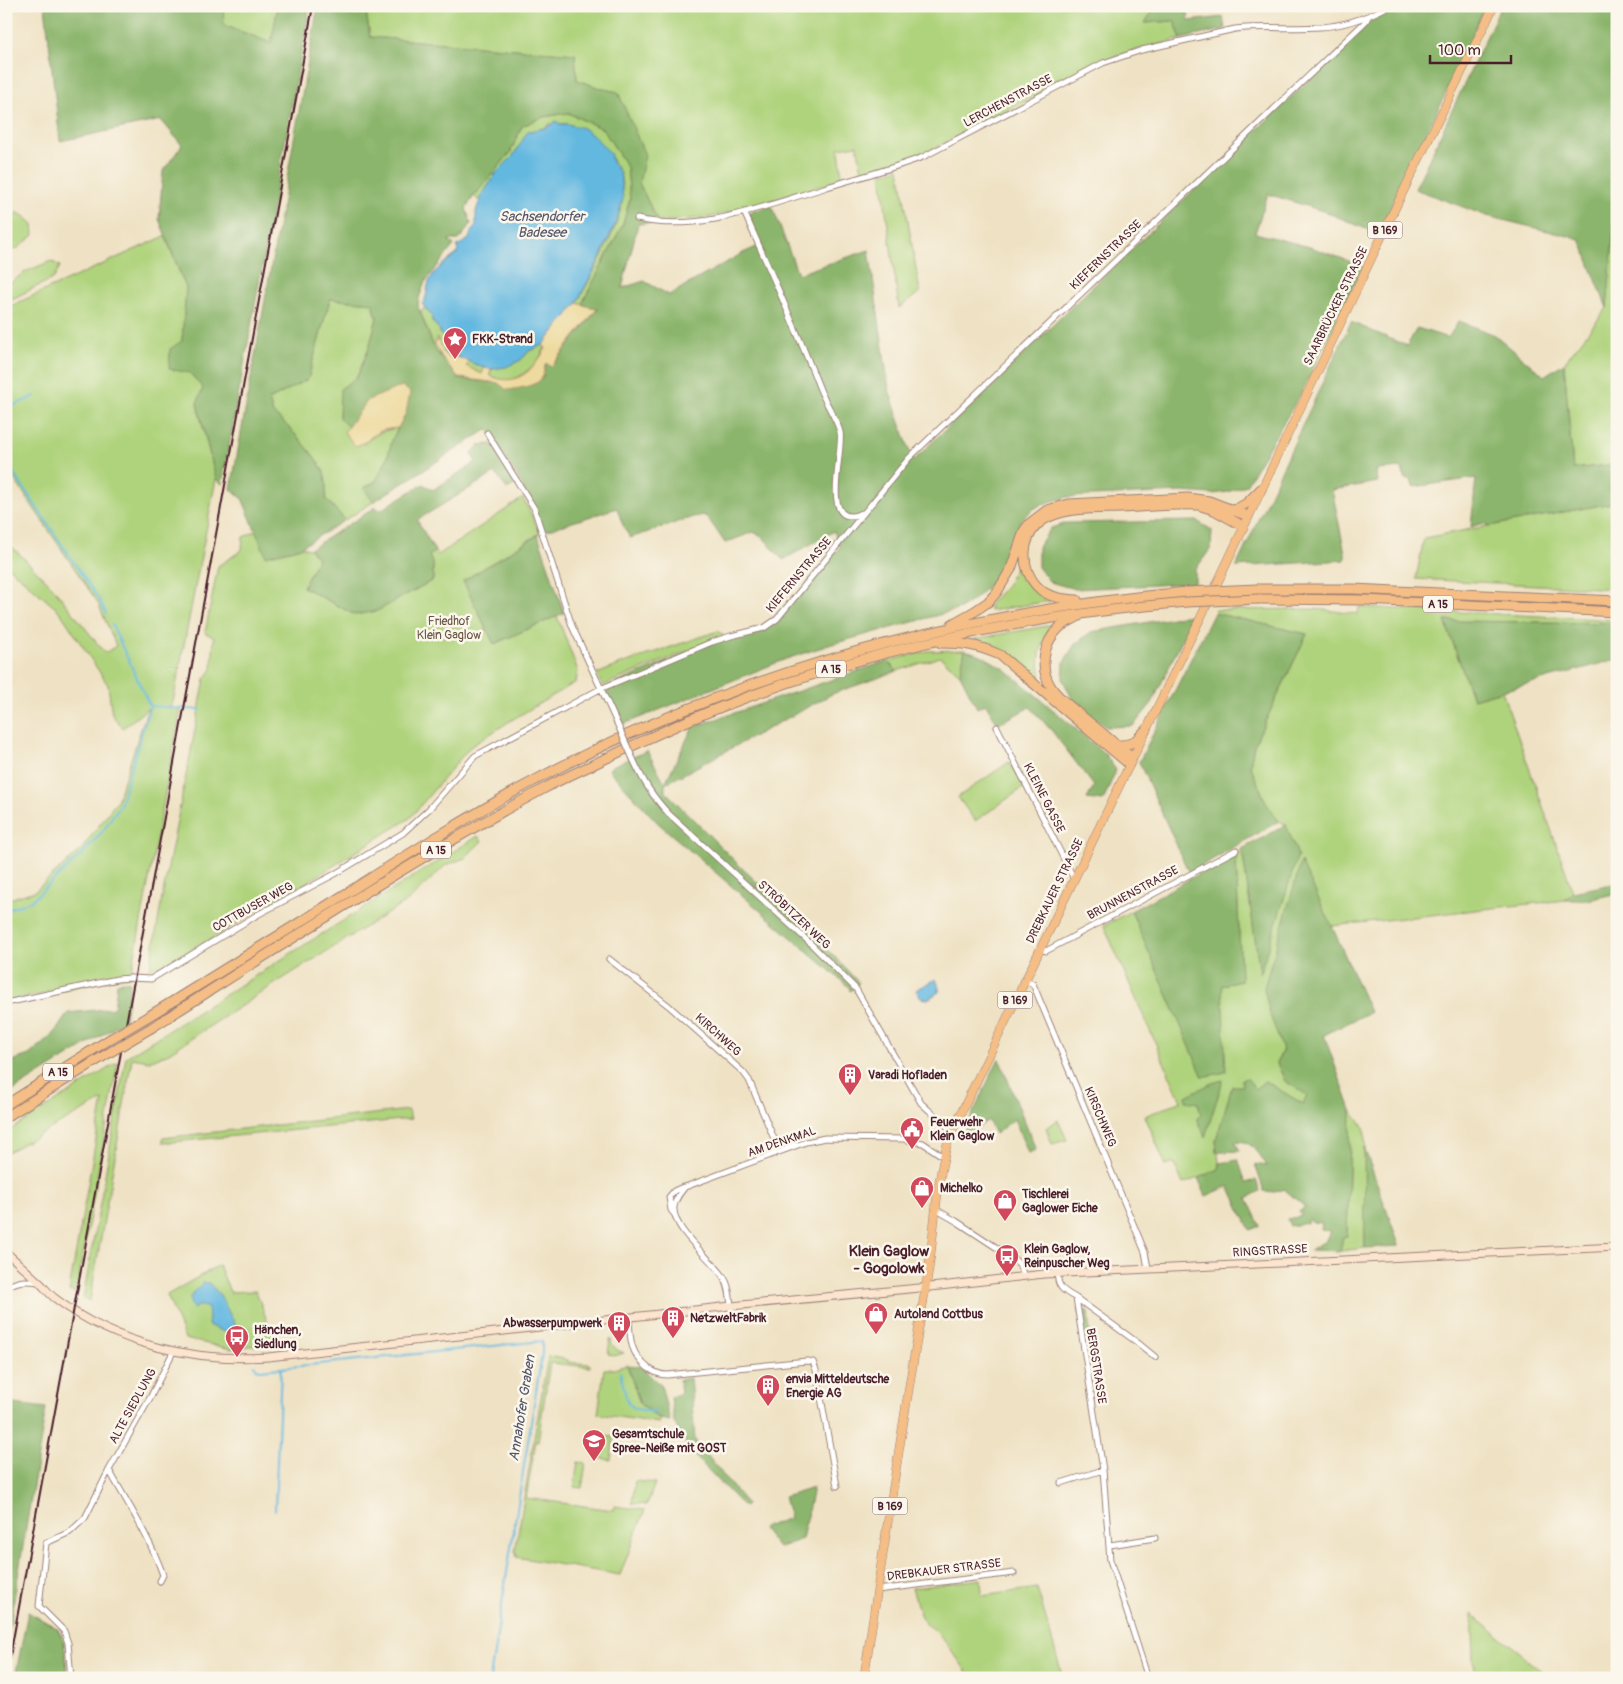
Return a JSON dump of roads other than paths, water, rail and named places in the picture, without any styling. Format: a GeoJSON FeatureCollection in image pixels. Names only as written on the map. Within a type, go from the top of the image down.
{"type":"FeatureCollection","features":[{"type":"Feature","properties":{"kind":"highway"},"geometry":{"type":"LineString","coordinates":[[1233,511],[1247,503],[1261,488]]}},
{"type":"Feature","properties":{"kind":"highway"},"geometry":{"type":"LineString","coordinates":[[945,628],[988,602],[997,592],[1011,569],[1024,531],[1030,523],[1047,510],[1069,504],[1188,498],[1209,501],[1248,516]]}},
{"type":"Feature","properties":{"kind":"highway"},"geometry":{"type":"LineString","coordinates":[[1095,602],[1054,597],[1042,591],[1028,574],[1024,554],[1026,544],[1035,528],[1049,517],[1070,511],[1198,505],[1214,510],[1243,526]]}},
{"type":"Feature","properties":{"kind":"highway","name":"A 15"},"geometry":{"type":"LineString","coordinates":[[6,1117],[419,860],[547,787],[667,729],[737,701],[836,667],[928,642],[1012,625],[1128,607],[1258,594],[1352,589],[1617,601]]}},
{"type":"Feature","properties":{"kind":"highway","name":"A 15"},"geometry":{"type":"LineString","coordinates":[[6,1105],[414,851],[541,777],[621,738],[733,691],[880,644],[945,628],[1024,612],[1186,592],[1617,612]]}},
{"type":"Feature","properties":{"kind":"highway"},"geometry":{"type":"LineString","coordinates":[[1086,613],[1060,626],[1050,639],[1044,656],[1046,676],[1051,688],[1062,700],[1117,745],[1130,761]]}},
{"type":"Feature","properties":{"kind":"highway"},"geometry":{"type":"LineString","coordinates":[[928,642],[966,643],[982,647],[1000,655],[1130,761]]}},
{"type":"Feature","properties":{"kind":"highway"},"geometry":{"type":"LineString","coordinates":[[1117,745],[1126,746],[1133,743],[1145,731]]}},
{"type":"Feature","properties":{"kind":"main road","name":"SAARBRÜCKER STRASSE"},"geometry":{"type":"LineString","coordinates":[[1214,590],[1400,198],[1494,6]]}},
{"type":"Feature","properties":{"kind":"main road","name":"DREBKAUER STRASSE"},"geometry":{"type":"LineString","coordinates":[[864,1678],[925,1288],[935,1209],[944,1157],[952,1132],[1214,590]]}},
{"type":"Feature","properties":{"kind":"main road","name":"RINGSTRASSE"},"geometry":{"type":"LineString","coordinates":[[6,1252],[55,1298],[77,1313],[97,1323],[144,1344],[173,1352],[237,1358],[1058,1273],[1617,1247]]}},
{"type":"Feature","properties":{"kind":"street","name":"LERCHENSTRASSE"},"geometry":{"type":"LineString","coordinates":[[637,219],[658,224],[689,222],[734,215],[896,167],[923,156],[1103,63],[1122,56],[1235,29],[1320,28],[1368,17],[1390,6]]}},
{"type":"Feature","properties":{"kind":"street","name":"KIEFERNSTRASSE"},"geometry":{"type":"LineString","coordinates":[[475,756],[600,689],[712,642],[764,628],[777,619],[909,458],[1368,17]]}},
{"type":"Feature","properties":{"kind":"street"},"geometry":{"type":"LineString","coordinates":[[744,212],[794,323],[821,392],[841,434],[836,493],[838,507],[840,511],[851,516],[864,512]]}},
{"type":"Feature","properties":{"kind":"street"},"geometry":{"type":"LineString","coordinates":[[487,433],[534,508],[572,626],[600,689]]}},
{"type":"Feature","properties":{"kind":"street","name":"STRÖBITZER WEG"},"geometry":{"type":"LineString","coordinates":[[600,689],[642,779],[653,797],[856,988],[921,1102],[952,1132]]}},
{"type":"Feature","properties":{"kind":"street","name":"KLEINE GASSE"},"geometry":{"type":"LineString","coordinates":[[997,727],[1074,879]]}},
{"type":"Feature","properties":{"kind":"street","name":"COTTBUSER WEG"},"geometry":{"type":"LineString","coordinates":[[6,1003],[117,979],[152,979],[257,915],[335,874],[403,833],[429,809],[475,756]]}},
{"type":"Feature","properties":{"kind":"street","name":"BRUNNENSTRASSE"},"geometry":{"type":"LineString","coordinates":[[1040,949],[1046,951],[1236,850]]}},
{"type":"Feature","properties":{"kind":"street","name":"KIRCHWEG"},"geometry":{"type":"LineString","coordinates":[[609,959],[669,1006],[743,1072],[749,1080],[775,1141],[775,1154]]}},
{"type":"Feature","properties":{"kind":"street","name":"KIRSCHWEG"},"geometry":{"type":"LineString","coordinates":[[1024,980],[1033,984],[1145,1252],[1148,1268]]}},
{"type":"Feature","properties":{"kind":"street","name":"AM DENKMAL"},"geometry":{"type":"LineString","coordinates":[[731,1306],[724,1276],[686,1234],[671,1210],[670,1197],[674,1190],[825,1138],[904,1139],[923,1143],[944,1157]]}},
{"type":"Feature","properties":{"kind":"street"},"geometry":{"type":"LineString","coordinates":[[775,1141],[786,1145],[798,1146]]}},
{"type":"Feature","properties":{"kind":"street"},"geometry":{"type":"LineString","coordinates":[[935,1209],[1014,1259],[1019,1264],[1024,1276]]}},
{"type":"Feature","properties":{"kind":"street"},"geometry":{"type":"LineString","coordinates":[[1058,1273],[1058,1283],[1061,1290],[1076,1298],[1138,1343],[1155,1358]]}},
{"type":"Feature","properties":{"kind":"street"},"geometry":{"type":"LineString","coordinates":[[6,1288],[15,1282],[24,1280],[39,1282]]}},
{"type":"Feature","properties":{"kind":"street","name":"BERGSTRASSE"},"geometry":{"type":"LineString","coordinates":[[1076,1298],[1103,1470],[1110,1560],[1148,1678]]}},
{"type":"Feature","properties":{"kind":"street"},"geometry":{"type":"LineString","coordinates":[[628,1317],[632,1347],[636,1356],[653,1372],[658,1374],[667,1375],[807,1361],[813,1362],[838,1486]]}},
{"type":"Feature","properties":{"kind":"street","name":"ALTE SIEDLUNG"},"geometry":{"type":"LineString","coordinates":[[71,1678],[68,1643],[64,1631],[39,1606],[46,1543],[70,1532],[85,1518],[173,1352]]}},
{"type":"Feature","properties":{"kind":"street"},"geometry":{"type":"LineString","coordinates":[[109,1470],[160,1566],[163,1575],[160,1581]]}},
{"type":"Feature","properties":{"kind":"street"},"geometry":{"type":"LineString","coordinates":[[1061,1483],[1103,1470]]}},
{"type":"Feature","properties":{"kind":"street"},"geometry":{"type":"LineString","coordinates":[[1110,1544],[1155,1538]]}},
{"type":"Feature","properties":{"kind":"street","name":"DREBKAUER STRASSE"},"geometry":{"type":"LineString","coordinates":[[877,1590],[1014,1573]]}},
{"type":"Feature","properties":{"kind":"water","name":"Sachsendorfer Badesee"},"geometry":{"type":"Polygon","coordinates":[[[556,121],[560,124],[583,128],[595,137],[610,153],[612,162],[620,173],[623,199],[617,220],[577,303],[543,345],[529,351],[521,360],[506,367],[484,368],[458,357],[452,346],[440,334],[440,330],[432,321],[432,316],[422,304],[431,277],[458,253],[457,246],[469,239],[471,232],[476,226],[476,211],[481,197],[496,173],[513,156],[528,131],[547,127],[556,121]]]}},
{"type":"Feature","properties":{"kind":"water"},"geometry":{"type":"Polygon","coordinates":[[[936,979],[939,992],[928,999],[921,998],[916,990],[936,979]]]}},
{"type":"Feature","properties":{"kind":"water"},"geometry":{"type":"Polygon","coordinates":[[[203,1283],[209,1283],[220,1295],[240,1334],[238,1336],[208,1325],[208,1308],[199,1306],[194,1309],[191,1305],[190,1298],[203,1283]]]}},
{"type":"Feature","properties":{"kind":"waterway"},"geometry":{"type":"LineString","coordinates":[[6,409],[35,396]]}},
{"type":"Feature","properties":{"kind":"waterway"},"geometry":{"type":"LineString","coordinates":[[6,462],[100,601],[106,614]]}},
{"type":"Feature","properties":{"kind":"waterway"},"geometry":{"type":"LineString","coordinates":[[112,625],[150,706],[201,710]]}},
{"type":"Feature","properties":{"kind":"waterway"},"geometry":{"type":"LineString","coordinates":[[6,910],[31,901],[83,853],[102,832],[120,805],[150,706]]}},
{"type":"Feature","properties":{"kind":"waterway","name":"Annahofer Graben"},"geometry":{"type":"LineString","coordinates":[[254,1365],[257,1369],[261,1370],[542,1341],[542,1354],[490,1678]]}},
{"type":"Feature","properties":{"kind":"waterway"},"geometry":{"type":"LineString","coordinates":[[275,1510],[281,1368]]}},
{"type":"Feature","properties":{"kind":"waterway"},"geometry":{"type":"LineString","coordinates":[[620,1372],[627,1401],[633,1408],[656,1413]]}},
{"type":"Feature","properties":{"kind":"railway"},"geometry":{"type":"LineString","coordinates":[[6,1678],[313,6]]}},
{"type":"Feature","properties":{"kind":"place","name":"FKK-Strand"},"geometry":{"type":"Point","coordinates":[455,360]}},
{"type":"Feature","properties":{"kind":"place","name":"Varadi Hofladen"},"geometry":{"type":"Point","coordinates":[850,1096]}},
{"type":"Feature","properties":{"kind":"place","name":"Feuerwehr Klein Gaglow"},"geometry":{"type":"Point","coordinates":[912,1150]}},
{"type":"Feature","properties":{"kind":"place","name":"Michelko"},"geometry":{"type":"Point","coordinates":[922,1209]}},
{"type":"Feature","properties":{"kind":"place","name":"Tischlerei Gaglower Eiche"},"geometry":{"type":"Point","coordinates":[1005,1222]}},
{"type":"Feature","properties":{"kind":"place","name":"Klein Gaglow, Reinpuscher Weg"},"geometry":{"type":"Point","coordinates":[1007,1277]}},
{"type":"Feature","properties":{"kind":"place","name":"Autoland Cottbus"},"geometry":{"type":"Point","coordinates":[876,1335]}},
{"type":"Feature","properties":{"kind":"place","name":"NetzweltFabrik"},"geometry":{"type":"Point","coordinates":[673,1339]}},
{"type":"Feature","properties":{"kind":"place","name":"Abwasserpumpwerk"},"geometry":{"type":"Point","coordinates":[619,1344]}},
{"type":"Feature","properties":{"kind":"place","name":"Hänchen, Siedlung"},"geometry":{"type":"Point","coordinates":[237,1358]}},
{"type":"Feature","properties":{"kind":"place","name":"envia Mitteldeutsche Energie AG"},"geometry":{"type":"Point","coordinates":[768,1407]}},
{"type":"Feature","properties":{"kind":"place","name":"Gesamtschule Spree-Neiße mit GOST"},"geometry":{"type":"Point","coordinates":[594,1462]}},
{"type":"Feature","properties":{"kind":"district","name":"Klein Gaglow - Gogolowk"},"geometry":{"type":"Point","coordinates":[889,1260]}},
{"type":"Feature","properties":{"kind":"park label","name":"Friedhof Klein Gaglow"},"geometry":{"type":"Point","coordinates":[449,628]}}]}
